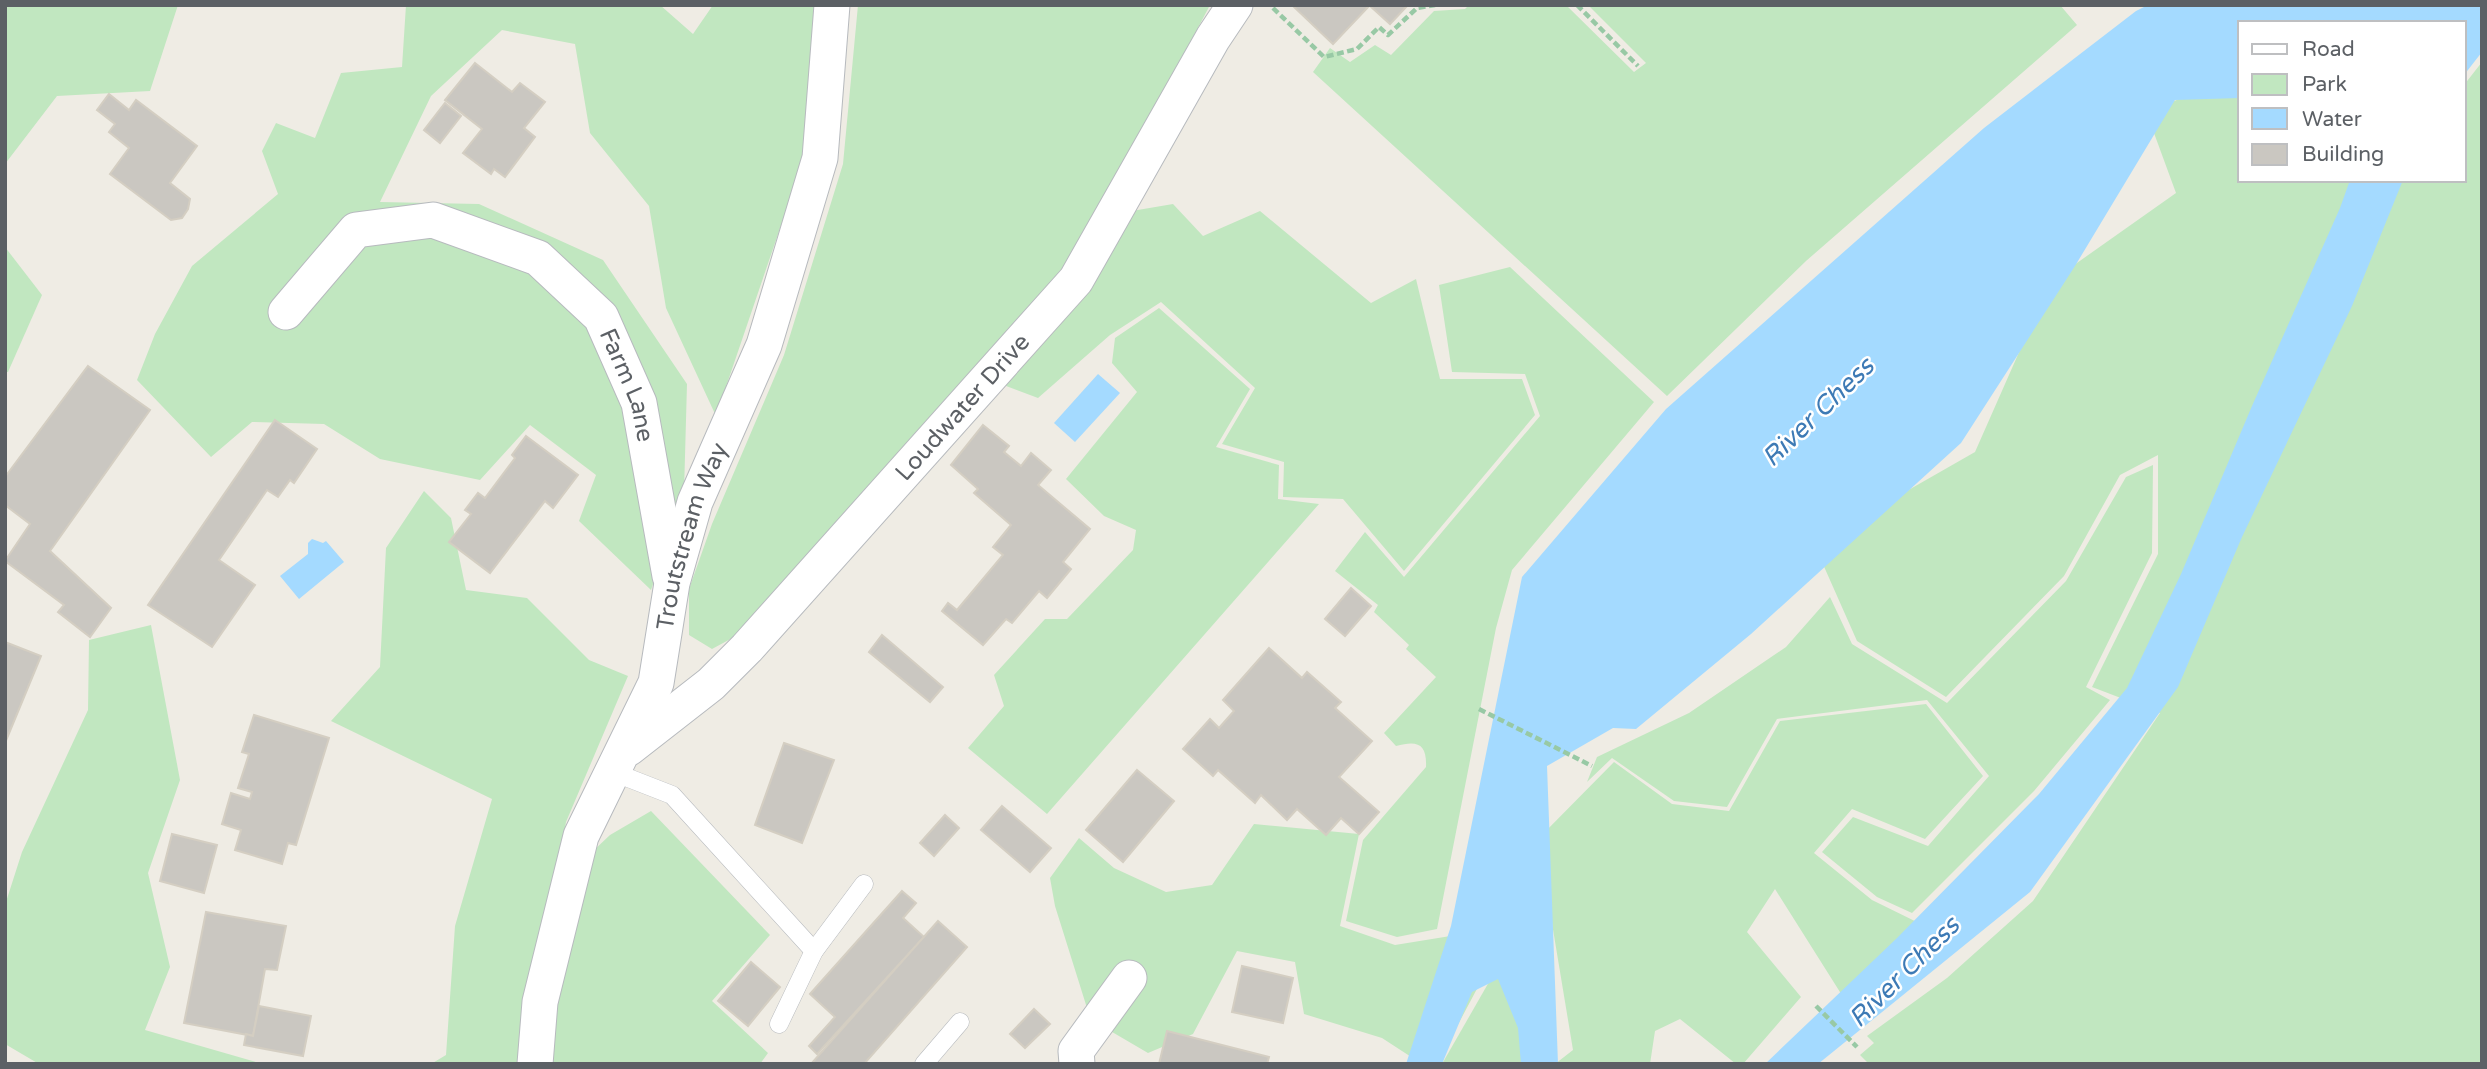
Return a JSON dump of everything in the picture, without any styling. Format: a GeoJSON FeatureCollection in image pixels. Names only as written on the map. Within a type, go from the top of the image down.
{"type":"FeatureCollection","features":[{"type":"Feature","properties":{"kind":"street","name":"Troutstream Way"},"geometry":{"type":"LineString","coordinates":[[535,1064],[540,1002],[581,836],[656,683],[672,583],[695,502],[764,345],[820,158],[832,5]]}},
{"type":"Feature","properties":{"kind":"street","name":"Loudwater Drive"},"geometry":{"type":"LineString","coordinates":[[617,763],[711,684],[747,648],[1076,280],[1213,38],[1235,5]]}},
{"type":"Feature","properties":{"kind":"street","name":"Farm Lane"},"geometry":{"type":"LineString","coordinates":[[286,312],[356,230],[433,220],[538,258],[601,317],[639,403],[672,583]]}},
{"type":"Feature","properties":{"kind":"street"},"geometry":{"type":"LineString","coordinates":[[1077,1064],[1076,1051],[1129,978]]}},
{"type":"Feature","properties":{"kind":"lane"},"geometry":{"type":"LineString","coordinates":[[617,763],[672,795],[814,951]]}},
{"type":"Feature","properties":{"kind":"lane"},"geometry":{"type":"LineString","coordinates":[[779,1024],[814,951],[864,884]]}},
{"type":"Feature","properties":{"kind":"lane"},"geometry":{"type":"LineString","coordinates":[[924,1064],[960,1023]]}},
{"type":"Feature","properties":{"kind":"path"},"geometry":{"type":"LineString","coordinates":[[1270,5],[1324,57],[1357,49],[1379,27],[1388,35],[1417,8],[1435,5]]}},
{"type":"Feature","properties":{"kind":"path"},"geometry":{"type":"LineString","coordinates":[[1577,5],[1638,66]]}},
{"type":"Feature","properties":{"kind":"path"},"geometry":{"type":"LineString","coordinates":[[1479,709],[1592,766]]}},
{"type":"Feature","properties":{"kind":"path"},"geometry":{"type":"LineString","coordinates":[[1816,1006],[1857,1047]]}},
{"type":"Feature","properties":{"kind":"green space"},"geometry":{"type":"Polygon","coordinates":[[[5,5],[178,5],[150,91],[57,96],[5,164],[5,5]]]}},
{"type":"Feature","properties":{"kind":"green space"},"geometry":{"type":"Polygon","coordinates":[[[406,5],[660,5],[693,34],[713,5],[817,5],[805,155],[716,416],[666,308],[649,206],[590,133],[575,44],[502,30],[431,96],[380,202],[479,204],[603,260],[687,384],[684,492],[651,590],[579,521],[596,475],[530,425],[480,480],[380,459],[324,424],[252,422],[211,457],[137,380],[155,334],[192,266],[278,194],[262,151],[276,123],[315,138],[341,73],[402,67],[406,5]]]}},
{"type":"Feature","properties":{"kind":"green space"},"geometry":{"type":"Polygon","coordinates":[[[858,5],[1210,5],[1127,162],[1063,272],[736,636],[712,649],[689,635],[689,589],[712,524],[784,355],[843,164],[858,5]]]}},
{"type":"Feature","properties":{"kind":"green space"},"geometry":{"type":"Polygon","coordinates":[[[1469,5],[1566,5],[1634,72],[1646,63],[1588,5],[2060,5],[2077,25],[1806,261],[1667,396],[1313,72],[1330,48],[1350,62],[1375,45],[1391,55],[1434,11],[1465,9],[1469,5]]]}},
{"type":"Feature","properties":{"kind":"green space"},"geometry":{"type":"Polygon","coordinates":[[[2482,62],[2482,1064],[1869,1064],[1860,1055],[1874,1043],[1867,1036],[1947,978],[2033,901],[2160,713],[2092,687],[2158,554],[2158,455],[2120,475],[2064,576],[1946,697],[1857,641],[1814,544],[1975,452],[2050,282],[2176,193],[2147,114],[2238,71],[2238,182],[2466,182],[2466,82],[2482,62]]]}},
{"type":"Feature","properties":{"kind":"green space"},"geometry":{"type":"Polygon","coordinates":[[[1173,204],[1203,236],[1260,211],[1371,303],[1416,279],[1440,379],[1522,379],[1535,415],[1404,571],[1343,499],[1283,497],[1284,462],[1222,444],[1255,388],[1161,302],[1110,335],[1038,398],[993,381],[1126,212],[1173,204]]]}},
{"type":"Feature","properties":{"kind":"green space"},"geometry":{"type":"Polygon","coordinates":[[[5,247],[42,295],[8,372],[5,372],[5,247]]]}},
{"type":"Feature","properties":{"kind":"green space"},"geometry":{"type":"Polygon","coordinates":[[[1510,267],[1654,402],[1512,570],[1496,628],[1437,929],[1397,937],[1346,921],[1363,840],[1426,767],[1425,753],[1420,746],[1396,746],[1384,733],[1436,677],[1406,649],[1409,645],[1374,612],[1378,605],[1335,571],[1365,532],[1404,577],[1540,416],[1525,374],[1452,372],[1439,285],[1510,267]]]}},
{"type":"Feature","properties":{"kind":"green space"},"geometry":{"type":"Polygon","coordinates":[[[1159,308],[1250,389],[1216,447],[1279,465],[1278,499],[1319,504],[1047,814],[968,748],[1004,706],[994,675],[1045,619],[1067,619],[1133,550],[1136,530],[1104,516],[1066,479],[1137,392],[1112,363],[1115,338],[1159,308]]]}},
{"type":"Feature","properties":{"kind":"green space"},"geometry":{"type":"Polygon","coordinates":[[[2153,465],[2152,553],[2086,687],[2110,700],[2034,791],[1912,913],[1877,897],[1822,852],[1853,817],[1928,846],[1989,776],[1927,700],[1777,719],[1727,807],[1674,801],[1612,758],[1587,782],[1597,757],[1689,713],[1786,647],[1830,597],[1852,644],[1947,703],[2066,581],[2126,477],[2153,465]]]}},
{"type":"Feature","properties":{"kind":"green space"},"geometry":{"type":"Polygon","coordinates":[[[424,491],[451,518],[466,590],[527,598],[589,660],[628,676],[566,822],[552,906],[592,852],[610,835],[651,811],[770,935],[712,1001],[768,1053],[760,1064],[431,1064],[446,1055],[455,926],[492,799],[331,721],[380,667],[386,548],[424,491]]]}},
{"type":"Feature","properties":{"kind":"green space"},"geometry":{"type":"Polygon","coordinates":[[[151,625],[180,780],[148,873],[170,967],[145,1030],[263,1064],[39,1064],[5,1044],[5,905],[22,852],[88,710],[89,640],[151,625]]]}},
{"type":"Feature","properties":{"kind":"green space"},"geometry":{"type":"Polygon","coordinates":[[[1926,704],[1983,776],[1925,839],[1852,809],[1814,853],[1872,900],[1929,928],[1845,1000],[1775,889],[1747,932],[1801,997],[1743,1064],[1736,1064],[1680,1019],[1655,1031],[1650,1064],[1555,1064],[1573,1050],[1538,839],[1614,762],[1672,804],[1729,811],[1780,721],[1926,704]]]}},
{"type":"Feature","properties":{"kind":"green space"},"geometry":{"type":"Polygon","coordinates":[[[1254,824],[1359,834],[1340,926],[1395,945],[1469,933],[1487,970],[1437,1064],[1422,1064],[1382,1038],[1304,1014],[1295,962],[1237,951],[1193,1034],[1148,1053],[1107,1029],[1087,1008],[1055,906],[1050,878],[1079,838],[1114,868],[1166,892],[1212,885],[1254,824]]]}},
{"type":"Feature","properties":{"kind":"green space"},"geometry":{"type":"Polygon","coordinates":[[[1501,961],[1532,1064],[1442,1064],[1501,961]]]}},
{"type":"Feature","properties":{"kind":"water","name":"River Chess"},"geometry":{"type":"Polygon","coordinates":[[[2148,5],[2482,5],[2482,52],[2466,72],[2466,21],[2238,21],[2238,98],[2175,100],[2075,266],[1961,443],[1751,634],[1636,729],[1613,728],[1547,766],[1558,1064],[1521,1064],[1518,1028],[1498,979],[1472,992],[1442,1064],[1406,1064],[1451,926],[1522,577],[1666,409],[1984,128],[2136,11],[2148,5]]]}},
{"type":"Feature","properties":{"kind":"water","name":"River Chess"},"geometry":{"type":"Polygon","coordinates":[[[2349,182],[2402,182],[2352,306],[2242,537],[2178,687],[2030,892],[1818,1064],[1765,1064],[1897,938],[2039,794],[2127,688],[2181,574],[2349,182]]]}},
{"type":"Feature","properties":{"kind":"water"},"geometry":{"type":"Polygon","coordinates":[[[1098,374],[1120,393],[1075,442],[1054,423],[1098,374]]]}},
{"type":"Feature","properties":{"kind":"water"},"geometry":{"type":"Polygon","coordinates":[[[312,539],[323,543],[326,541],[344,562],[299,599],[280,576],[308,554],[308,543],[312,539]]]}},
{"type":"Feature","properties":{"kind":"building"},"geometry":{"type":"Polygon","coordinates":[[[1292,5],[1369,5],[1369,6],[1333,44],[1292,5]]]}},
{"type":"Feature","properties":{"kind":"building"},"geometry":{"type":"Polygon","coordinates":[[[1369,5],[1408,5],[1390,24],[1369,5]]]}},
{"type":"Feature","properties":{"kind":"building"},"geometry":{"type":"Polygon","coordinates":[[[475,63],[512,92],[520,83],[545,102],[524,128],[535,137],[505,177],[494,169],[491,174],[463,153],[482,129],[445,100],[475,63]]]}},
{"type":"Feature","properties":{"kind":"building"},"geometry":{"type":"Polygon","coordinates":[[[109,94],[129,110],[136,100],[197,146],[170,183],[190,199],[182,218],[171,220],[110,174],[129,148],[109,132],[115,124],[97,110],[109,94]]]}},
{"type":"Feature","properties":{"kind":"building"},"geometry":{"type":"Polygon","coordinates":[[[445,103],[461,116],[440,143],[424,130],[445,103]]]}},
{"type":"Feature","properties":{"kind":"building"},"geometry":{"type":"Polygon","coordinates":[[[88,366],[150,410],[50,551],[111,608],[90,637],[58,612],[64,605],[5,561],[30,524],[5,505],[5,477],[88,366]]]}},
{"type":"Feature","properties":{"kind":"building"},"geometry":{"type":"Polygon","coordinates":[[[275,420],[317,449],[294,483],[290,480],[278,497],[267,490],[219,560],[255,585],[212,647],[148,605],[275,420]]]}},
{"type":"Feature","properties":{"kind":"building"},"geometry":{"type":"Polygon","coordinates":[[[983,425],[1009,446],[1004,452],[1021,466],[1031,453],[1051,470],[1038,485],[1090,529],[1063,562],[1071,569],[1047,598],[1039,591],[1012,623],[1006,619],[983,645],[942,611],[948,603],[957,610],[1003,555],[993,547],[1011,525],[974,493],[978,489],[951,465],[983,425]]]}},
{"type":"Feature","properties":{"kind":"building"},"geometry":{"type":"Polygon","coordinates":[[[526,436],[578,475],[553,508],[545,501],[490,573],[449,542],[471,514],[465,510],[478,493],[485,498],[515,458],[512,455],[526,436]]]}},
{"type":"Feature","properties":{"kind":"building"},"geometry":{"type":"Polygon","coordinates":[[[1351,588],[1371,606],[1345,636],[1325,619],[1351,588]]]}},
{"type":"Feature","properties":{"kind":"building"},"geometry":{"type":"Polygon","coordinates":[[[882,635],[943,687],[930,702],[869,652],[882,635]]]}},
{"type":"Feature","properties":{"kind":"building"},"geometry":{"type":"Polygon","coordinates":[[[5,642],[41,656],[5,743],[5,642]]]}},
{"type":"Feature","properties":{"kind":"building"},"geometry":{"type":"Polygon","coordinates":[[[1269,648],[1302,678],[1307,672],[1341,702],[1335,708],[1372,741],[1339,777],[1379,812],[1359,834],[1341,818],[1326,835],[1297,809],[1287,820],[1261,795],[1255,803],[1218,770],[1213,776],[1183,749],[1210,719],[1219,728],[1234,711],[1223,700],[1269,648]]]}},
{"type":"Feature","properties":{"kind":"building"},"geometry":{"type":"Polygon","coordinates":[[[254,715],[329,738],[296,845],[288,843],[282,864],[235,850],[241,830],[222,824],[231,793],[250,799],[252,792],[238,788],[249,754],[242,752],[254,715]]]}},
{"type":"Feature","properties":{"kind":"building"},"geometry":{"type":"Polygon","coordinates":[[[784,743],[834,760],[802,843],[755,825],[784,743]]]}},
{"type":"Feature","properties":{"kind":"building"},"geometry":{"type":"Polygon","coordinates":[[[1137,770],[1174,801],[1123,862],[1086,830],[1137,770]]]}},
{"type":"Feature","properties":{"kind":"building"},"geometry":{"type":"Polygon","coordinates":[[[1002,806],[1051,848],[1030,872],[981,830],[1002,806]]]}},
{"type":"Feature","properties":{"kind":"building"},"geometry":{"type":"Polygon","coordinates":[[[945,815],[959,828],[934,856],[920,843],[945,815]]]}},
{"type":"Feature","properties":{"kind":"building"},"geometry":{"type":"Polygon","coordinates":[[[172,834],[217,845],[204,893],[160,881],[172,834]]]}},
{"type":"Feature","properties":{"kind":"building"},"geometry":{"type":"Polygon","coordinates":[[[902,891],[916,903],[903,918],[924,937],[817,1054],[809,1046],[835,1017],[810,994],[902,891]]]}},
{"type":"Feature","properties":{"kind":"building"},"geometry":{"type":"Polygon","coordinates":[[[206,912],[286,926],[277,970],[265,969],[253,1036],[184,1023],[206,912]]]}},
{"type":"Feature","properties":{"kind":"building"},"geometry":{"type":"Polygon","coordinates":[[[938,921],[967,947],[864,1064],[811,1064],[938,921]]]}},
{"type":"Feature","properties":{"kind":"building"},"geometry":{"type":"Polygon","coordinates":[[[751,962],[780,987],[748,1026],[718,1001],[751,962]]]}},
{"type":"Feature","properties":{"kind":"building"},"geometry":{"type":"Polygon","coordinates":[[[1242,966],[1293,978],[1283,1023],[1232,1012],[1242,966]]]}},
{"type":"Feature","properties":{"kind":"building"},"geometry":{"type":"Polygon","coordinates":[[[259,1006],[311,1016],[303,1056],[244,1045],[246,1034],[253,1036],[259,1006]]]}},
{"type":"Feature","properties":{"kind":"building"},"geometry":{"type":"Polygon","coordinates":[[[1034,1009],[1050,1024],[1025,1048],[1010,1034],[1034,1009]]]}},
{"type":"Feature","properties":{"kind":"building"},"geometry":{"type":"Polygon","coordinates":[[[1167,1031],[1269,1057],[1267,1064],[1159,1064],[1167,1031]]]}}]}
